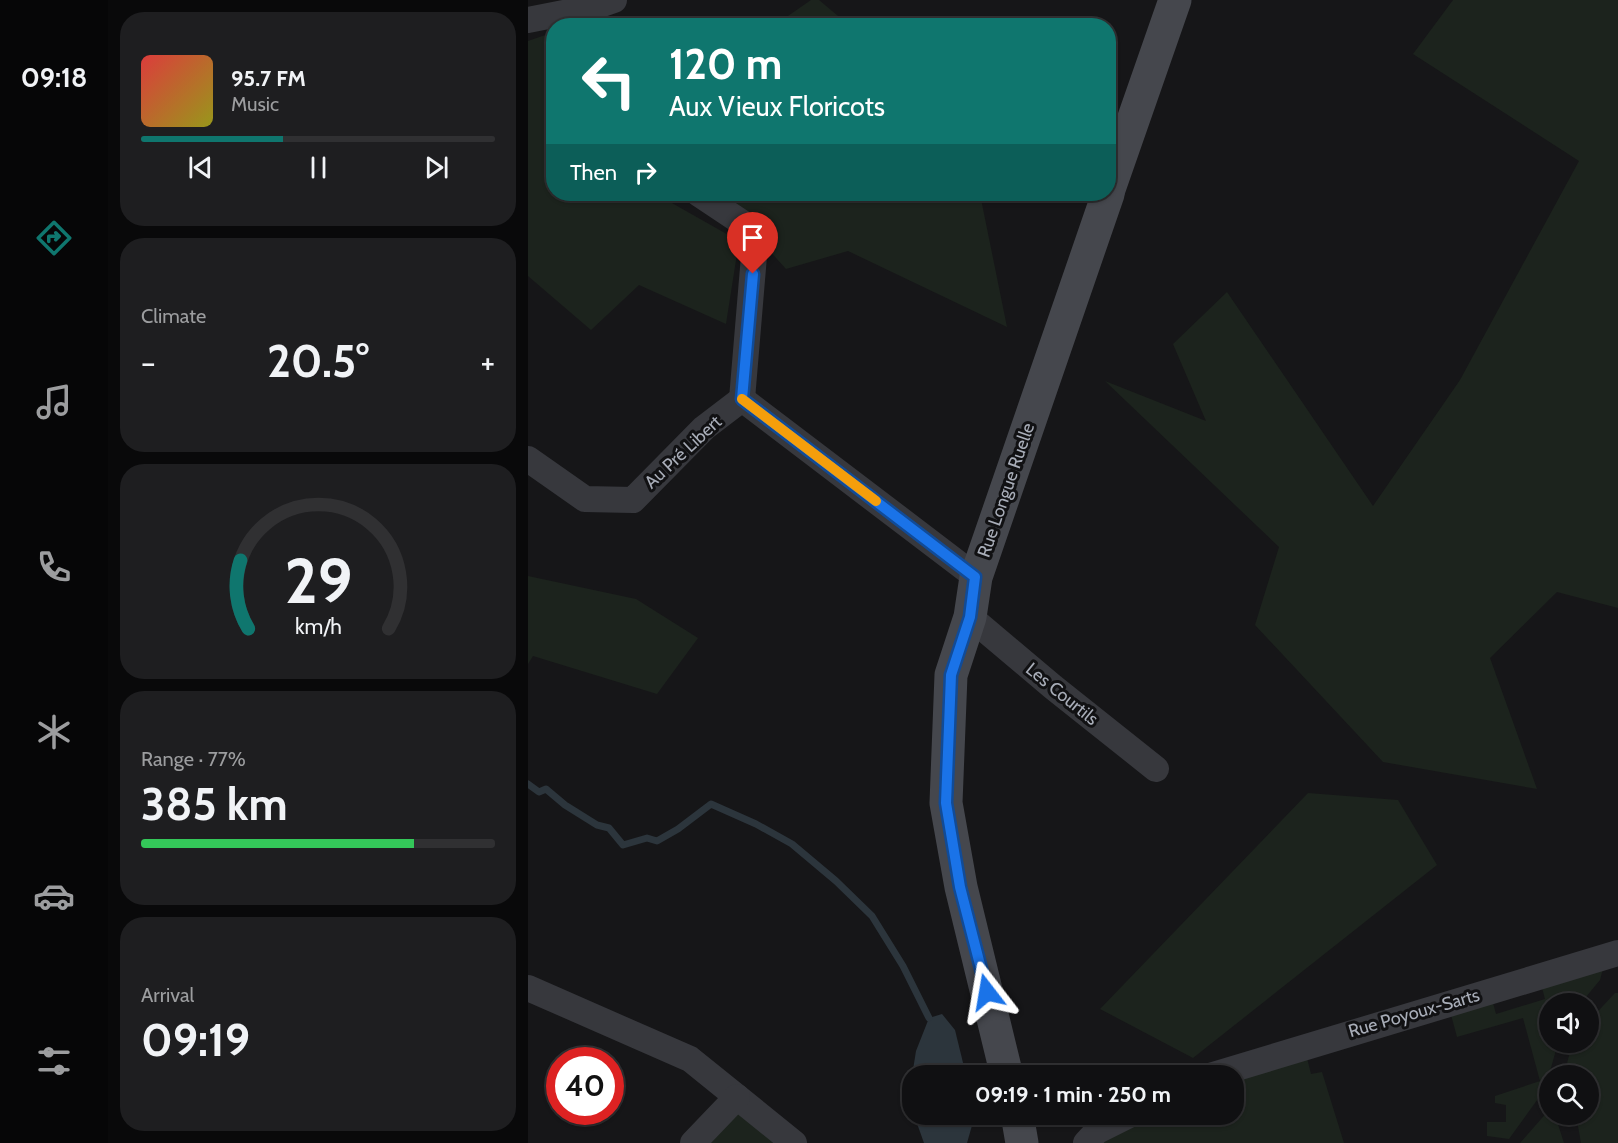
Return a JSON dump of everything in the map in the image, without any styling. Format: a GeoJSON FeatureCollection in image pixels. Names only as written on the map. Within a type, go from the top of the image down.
{"type":"FeatureCollection","features":[{"type":"Feature","properties":{"kind":"street","name":"Rue Longue Ruelle"},"geometry":{"type":"LineString","coordinates":[[1116,170],[1175,0]]}},
{"type":"Feature","properties":{"kind":"street"},"geometry":{"type":"LineString","coordinates":[[528,20],[600,11]]}},
{"type":"Feature","properties":{"kind":"street"},"geometry":{"type":"LineString","coordinates":[[710,201],[756,232],[742,399],[975,577]]}},
{"type":"Feature","properties":{"kind":"street","name":"Rue Longue Ruelle"},"geometry":{"type":"LineString","coordinates":[[1004,1065],[960,887],[946,803],[951,675],[970,617],[975,577],[1105,201]]}},
{"type":"Feature","properties":{"kind":"street","name":"Au Pré Libert"},"geometry":{"type":"LineString","coordinates":[[528,459],[585,499],[633,500],[704,428],[742,399]]}},
{"type":"Feature","properties":{"kind":"street","name":"Les Courtils"},"geometry":{"type":"LineString","coordinates":[[970,617],[1156,769]]}},
{"type":"Feature","properties":{"kind":"street","name":"Rue Poyoux-Sarts"},"geometry":{"type":"LineString","coordinates":[[1244,1066],[1618,953]]}},
{"type":"Feature","properties":{"kind":"street"},"geometry":{"type":"LineString","coordinates":[[528,988],[690,1059],[794,1143]]}},
{"type":"Feature","properties":{"kind":"street"},"geometry":{"type":"LineString","coordinates":[[693,1143],[736,1097]]}},
{"type":"Feature","properties":{"kind":"street"},"geometry":{"type":"LineString","coordinates":[[1019,1125],[1022,1143]]}},
{"type":"Feature","properties":{"kind":"street"},"geometry":{"type":"LineString","coordinates":[[1086,1143],[1097,1131],[1109,1125]]}},
{"type":"Feature","properties":{"kind":"shaded area"},"geometry":{"type":"Polygon","coordinates":[[[811,0],[819,0],[838,16],[836,18],[785,18],[811,0]]]}},
{"type":"Feature","properties":{"kind":"shaded area"},"geometry":{"type":"Polygon","coordinates":[[[1453,0],[1618,0],[1618,608],[1557,592],[1490,658],[1537,789],[1383,762],[1255,625],[1279,547],[1105,381],[1206,421],[1173,344],[1227,292],[1373,506],[1460,380],[1579,161],[1413,54],[1453,0]]]}},
{"type":"Feature","properties":{"kind":"shaded area"},"geometry":{"type":"Polygon","coordinates":[[[546,35],[546,201],[668,201],[739,241],[726,324],[639,285],[591,330],[528,276],[528,41],[546,35]]]}},
{"type":"Feature","properties":{"kind":"shaded area"},"geometry":{"type":"Polygon","coordinates":[[[724,201],[981,201],[1007,327],[848,251],[786,269],[724,201]]]}},
{"type":"Feature","properties":{"kind":"shaded area"},"geometry":{"type":"Polygon","coordinates":[[[528,576],[636,599],[698,638],[657,694],[533,656],[528,664],[528,576]]]}},
{"type":"Feature","properties":{"kind":"shaded area"},"geometry":{"type":"Polygon","coordinates":[[[1308,793],[1398,800],[1437,865],[1193,1058],[1100,1009],[1308,793]]]}},
{"type":"Feature","properties":{"kind":"shaded area"},"geometry":{"type":"Polygon","coordinates":[[[1604,965],[1600,980],[1589,993],[1543,993],[1541,984],[1604,965]]]}},
{"type":"Feature","properties":{"kind":"shaded area"},"geometry":{"type":"Polygon","coordinates":[[[1615,993],[1618,993],[1618,1143],[1581,1143],[1578,1125],[1599,1125],[1599,1065],[1567,1065],[1570,1053],[1599,1053],[1599,1010],[1615,993]]]}},
{"type":"Feature","properties":{"kind":"shaded area"},"geometry":{"type":"Polygon","coordinates":[[[1492,999],[1496,1014],[1539,1001],[1539,1053],[1555,1053],[1552,1065],[1539,1065],[1539,1077],[1523,1018],[1457,1037],[1450,1011],[1492,999]]]}},
{"type":"Feature","properties":{"kind":"shaded area"},"geometry":{"type":"Polygon","coordinates":[[[942,1014],[955,1030],[964,1065],[914,1065],[916,1051],[929,1018],[942,1014]]]}},
{"type":"Feature","properties":{"kind":"shaded area"},"geometry":{"type":"Polygon","coordinates":[[[1306,1054],[1311,1074],[1322,1072],[1344,1143],[1099,1143],[1133,1125],[1244,1125],[1244,1074],[1306,1054]]]}},
{"type":"Feature","properties":{"kind":"shaded area"},"geometry":{"type":"Polygon","coordinates":[[[1539,1081],[1539,1097],[1509,1139],[1487,1136],[1487,1122],[1506,1122],[1506,1105],[1495,1103],[1495,1096],[1539,1081]]]}},
{"type":"Feature","properties":{"kind":"shaded area"},"geometry":{"type":"Polygon","coordinates":[[[737,1097],[794,1143],[693,1143],[737,1097]]]}},
{"type":"Feature","properties":{"kind":"shaded area"},"geometry":{"type":"Polygon","coordinates":[[[1539,1121],[1539,1125],[1558,1125],[1564,1143],[1520,1143],[1539,1121]]]}},
{"type":"Feature","properties":{"kind":"shaded area"},"geometry":{"type":"Polygon","coordinates":[[[918,1125],[972,1125],[967,1143],[924,1143],[918,1125]]]}},
{"type":"Feature","properties":{"kind":"waterway"},"geometry":{"type":"LineString","coordinates":[[528,784],[539,792],[546,789],[565,805],[597,825],[609,828],[623,845],[647,838],[657,841],[678,829],[711,804],[756,824],[792,844],[836,881],[872,916],[903,966],[929,1018]]}},
{"type":"Feature","properties":{"kind":"slow traffic"},"geometry":{"type":"LineString","coordinates":[[742,399],[876,501]]}},
{"type":"Feature","properties":{"kind":"route"},"geometry":{"type":"LineString","coordinates":[[753,274],[742,399],[975,577],[970,617],[951,675],[946,803],[960,887],[987,992]]}}]}
